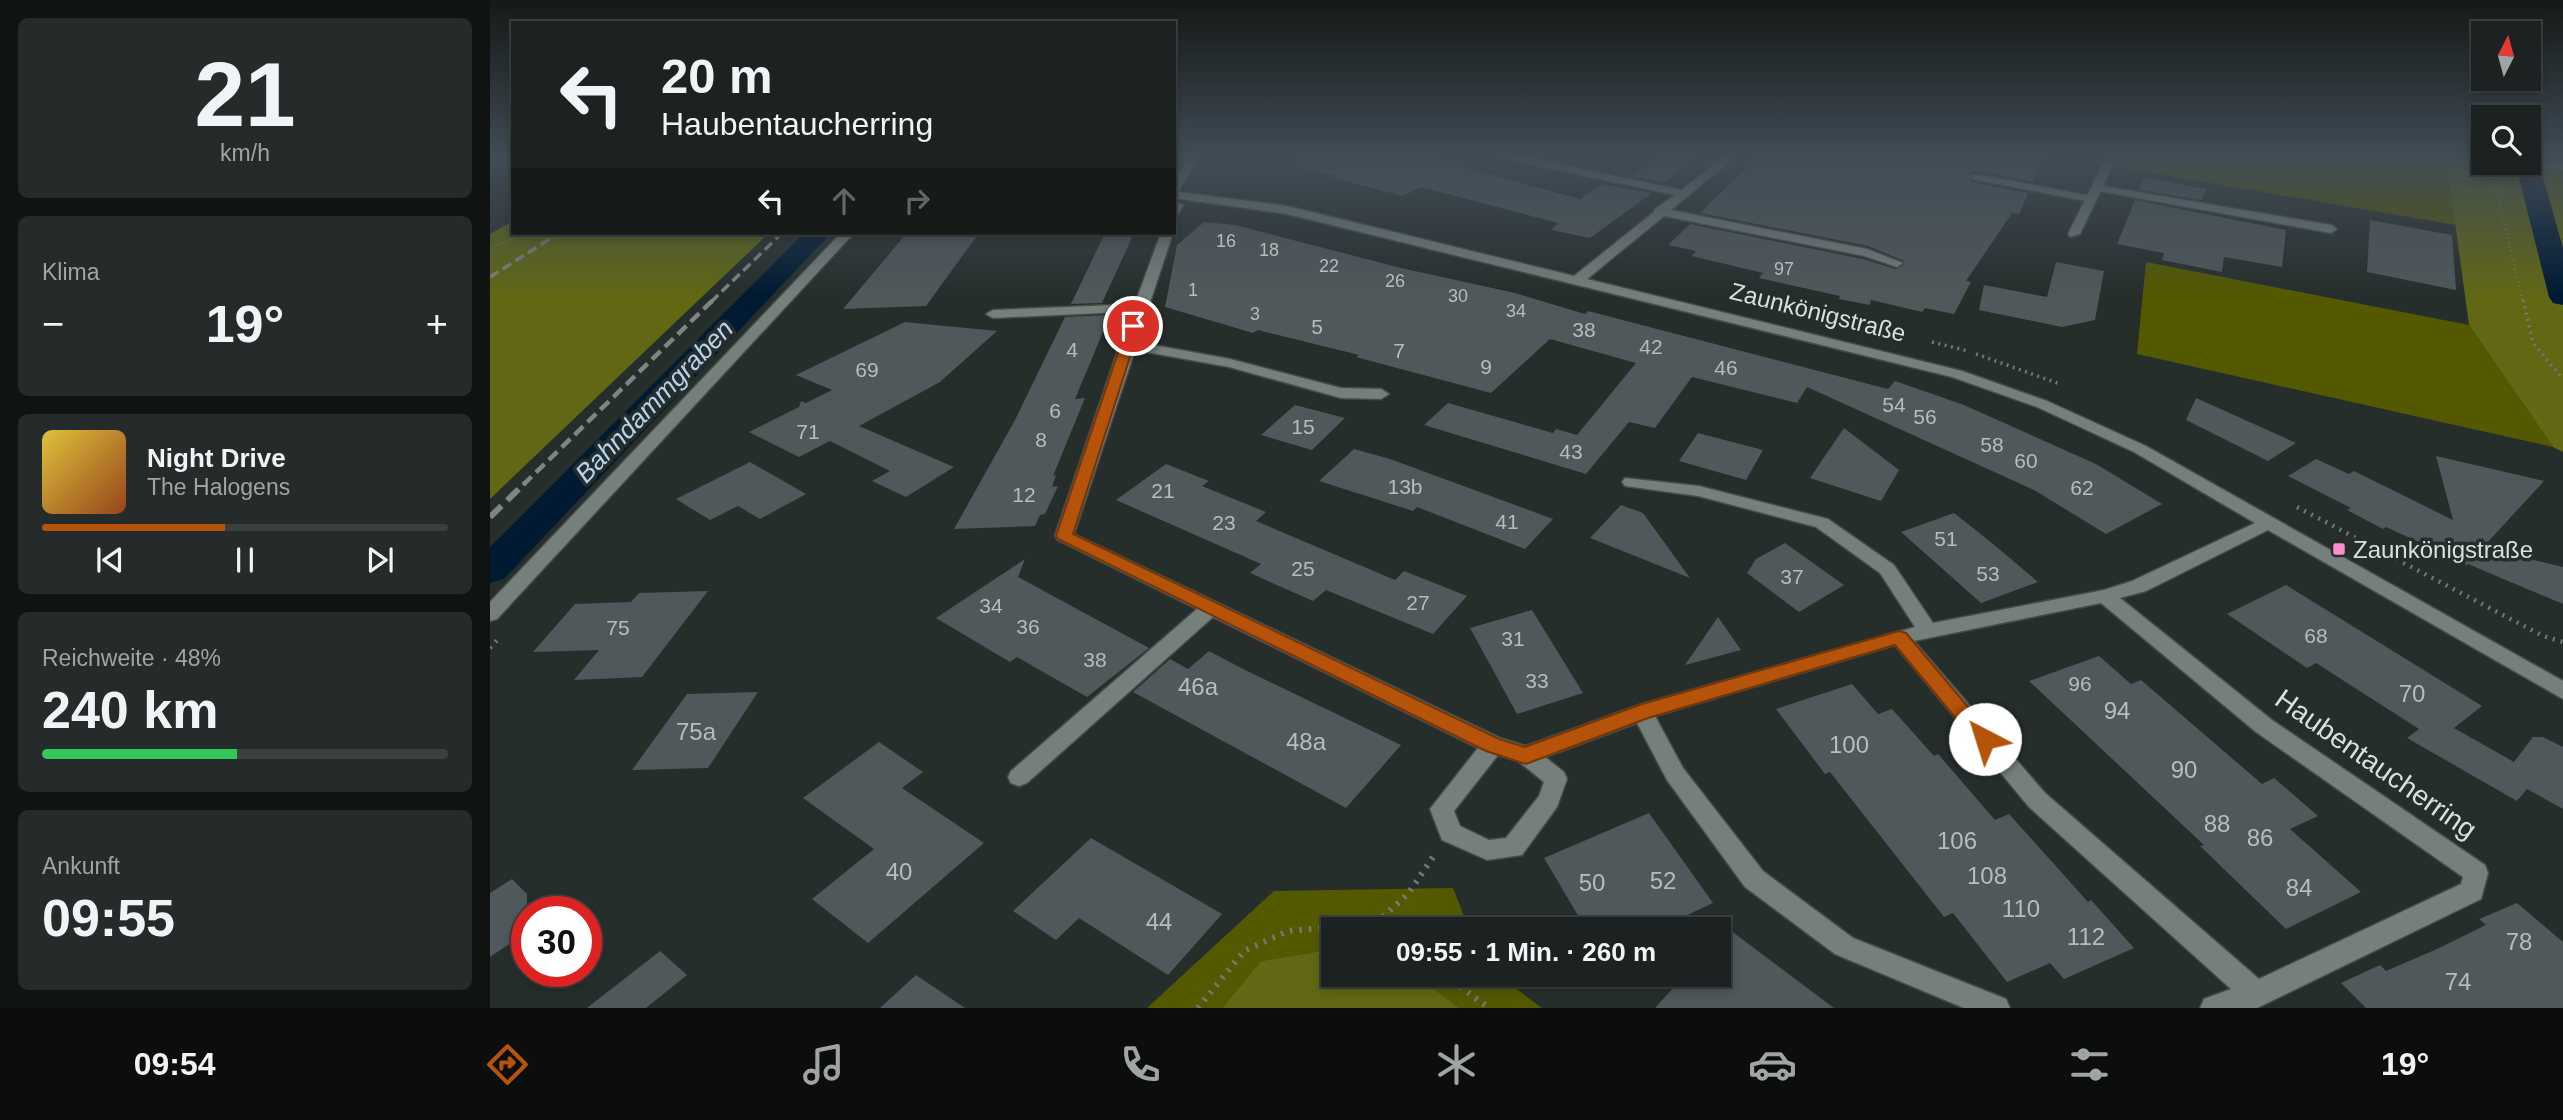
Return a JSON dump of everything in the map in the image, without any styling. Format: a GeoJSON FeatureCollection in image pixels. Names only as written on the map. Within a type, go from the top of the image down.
{"type":"FeatureCollection","features":[{"type":"Feature","properties":{"kind":"street","name":"Zaunkönigstraße"},"geometry":{"type":"LineString","coordinates":[[1221,203],[1287,210],[1957,374],[2042,404],[2128,444],[2271,522],[2563,691]]}},
{"type":"Feature","properties":{"kind":"street"},"geometry":{"type":"LineString","coordinates":[[1576,281],[1671,203]]}},
{"type":"Feature","properties":{"kind":"street"},"geometry":{"type":"LineString","coordinates":[[2074,234],[2089,203]]}},
{"type":"Feature","properties":{"kind":"street"},"geometry":{"type":"LineString","coordinates":[[2155,203],[2331,229]]}},
{"type":"Feature","properties":{"kind":"street"},"geometry":{"type":"LineString","coordinates":[[1659,211],[1867,253],[1897,263]]}},
{"type":"Feature","properties":{"kind":"street"},"geometry":{"type":"LineString","coordinates":[[490,614],[846,235]]}},
{"type":"Feature","properties":{"kind":"street"},"geometry":{"type":"LineString","coordinates":[[1166,235],[1127,344],[1064,536],[1493,745],[1526,755],[1556,779],[1549,800],[1513,848],[1487,850],[1450,833],[1442,809],[1493,745]]}},
{"type":"Feature","properties":{"kind":"street"},"geometry":{"type":"LineString","coordinates":[[993,314],[1139,309]]}},
{"type":"Feature","properties":{"kind":"street"},"geometry":{"type":"LineString","coordinates":[[1127,344],[1230,363],[1340,393],[1381,394]]}},
{"type":"Feature","properties":{"kind":"street"},"geometry":{"type":"LineString","coordinates":[[1632,482],[1699,491],[1822,523],[1887,569],[1929,632]]}},
{"type":"Feature","properties":{"kind":"street"},"geometry":{"type":"LineString","coordinates":[[1526,755],[1642,712],[1899,637],[2105,596],[2139,586],[2271,522]]}},
{"type":"Feature","properties":{"kind":"street","name":"Haubentaucherring"},"geometry":{"type":"LineString","coordinates":[[2105,596],[2264,726],[2476,873],[2473,891],[2257,995],[2214,1008]]}},
{"type":"Feature","properties":{"kind":"street"},"geometry":{"type":"LineString","coordinates":[[1019,777],[1210,609]]}},
{"type":"Feature","properties":{"kind":"street"},"geometry":{"type":"LineString","coordinates":[[1899,637],[2037,800],[2257,995]]}},
{"type":"Feature","properties":{"kind":"street"},"geometry":{"type":"LineString","coordinates":[[1642,712],[1675,775],[1754,879],[1844,946],[1996,1008]]}},
{"type":"Feature","properties":{"kind":"path"},"geometry":{"type":"LineString","coordinates":[[2500,203],[2533,343],[2563,379]]}},
{"type":"Feature","properties":{"kind":"path"},"geometry":{"type":"LineString","coordinates":[[490,250],[517,235]]}},
{"type":"Feature","properties":{"kind":"path"},"geometry":{"type":"LineString","coordinates":[[1383,917],[1408,894],[1450,833]]}},
{"type":"Feature","properties":{"kind":"path"},"geometry":{"type":"LineString","coordinates":[[1198,1008],[1244,951],[1288,931],[1321,928]]}},
{"type":"Feature","properties":{"kind":"path"},"geometry":{"type":"LineString","coordinates":[[1461,987],[1489,1008]]}},
{"type":"Feature","properties":{"kind":"shaded area"},"geometry":{"type":"Polygon","coordinates":[[[2328,203],[2453,203],[2456,225],[2328,203]]]}},
{"type":"Feature","properties":{"kind":"shaded area"},"geometry":{"type":"Polygon","coordinates":[[[2146,262],[2469,325],[2553,447],[2137,354],[2146,262]]]}},
{"type":"Feature","properties":{"kind":"shaded area"},"geometry":{"type":"Polygon","coordinates":[[[1453,888],[1464,917],[1321,917],[1321,951],[1261,961],[1222,1008],[1147,1008],[1274,891],[1453,888]]]}},
{"type":"Feature","properties":{"kind":"shaded area"},"geometry":{"type":"Polygon","coordinates":[[[1432,987],[1514,987],[1542,1008],[1459,1008],[1432,987]]]}},
{"type":"Feature","properties":{"kind":"green space"},"geometry":{"type":"Polygon","coordinates":[[[2452,203],[2563,203],[2563,452],[2553,447],[2469,325],[2452,203]]]}},
{"type":"Feature","properties":{"kind":"green space"},"geometry":{"type":"Polygon","coordinates":[[[511,222],[511,235],[767,235],[490,499],[490,234],[511,222]]]}},
{"type":"Feature","properties":{"kind":"green space"},"geometry":{"type":"Polygon","coordinates":[[[1321,951],[1321,987],[1432,987],[1459,1008],[1222,1008],[1261,961],[1321,951]]]}},
{"type":"Feature","properties":{"kind":"building"},"geometry":{"type":"Polygon","coordinates":[[[1482,203],[1638,203],[1590,238],[1551,230],[1558,223],[1482,203]]]}},
{"type":"Feature","properties":{"kind":"building"},"geometry":{"type":"Polygon","coordinates":[[[1710,203],[2024,203],[2019,214],[2012,213],[1966,281],[1971,282],[1954,314],[1925,308],[1922,312],[1871,300],[1870,305],[1839,299],[1840,296],[1759,278],[1763,273],[1692,256],[1696,251],[1668,245],[1690,224],[1863,259],[1896,269],[1904,265],[1904,261],[1868,246],[1700,213],[1710,203]]]}},
{"type":"Feature","properties":{"kind":"building"},"geometry":{"type":"Polygon","coordinates":[[[2134,203],[2150,203],[2286,230],[2282,267],[2224,257],[2222,272],[2162,260],[2164,253],[2117,244],[2134,203]]]}},
{"type":"Feature","properties":{"kind":"building"},"geometry":{"type":"Polygon","coordinates":[[[2370,220],[2452,235],[2456,290],[2367,272],[2370,220]]]}},
{"type":"Feature","properties":{"kind":"building"},"geometry":{"type":"Polygon","coordinates":[[[1204,222],[1235,225],[1401,268],[1515,293],[1585,314],[1588,311],[1888,389],[1895,381],[1964,405],[2096,464],[2162,504],[2106,534],[2034,490],[1807,387],[1797,403],[1692,377],[1655,428],[1629,422],[1586,474],[1424,425],[1448,403],[1553,433],[1556,429],[1577,435],[1636,363],[1550,339],[1491,393],[1356,357],[1359,355],[1258,330],[1253,333],[1165,307],[1177,245],[1204,222]]]}},
{"type":"Feature","properties":{"kind":"building"},"geometry":{"type":"Polygon","coordinates":[[[905,235],[978,235],[926,306],[843,309],[905,235]]]}},
{"type":"Feature","properties":{"kind":"building"},"geometry":{"type":"Polygon","coordinates":[[[1104,235],[1133,235],[1102,303],[1071,304],[1104,235]]]}},
{"type":"Feature","properties":{"kind":"building"},"geometry":{"type":"Polygon","coordinates":[[[2056,262],[2104,271],[2095,320],[2062,327],[1979,310],[1984,285],[2047,297],[2056,262]]]}},
{"type":"Feature","properties":{"kind":"building"},"geometry":{"type":"Polygon","coordinates":[[[1110,315],[1075,399],[1085,398],[1053,476],[1056,475],[1052,487],[1058,486],[1045,514],[1040,515],[1035,526],[954,529],[1015,420],[1065,317],[1110,315]]]}},
{"type":"Feature","properties":{"kind":"building"},"geometry":{"type":"Polygon","coordinates":[[[905,322],[997,331],[940,382],[859,426],[954,467],[906,497],[872,481],[890,471],[830,441],[799,457],[749,432],[799,407],[801,401],[806,403],[832,390],[796,375],[905,322]]]}},
{"type":"Feature","properties":{"kind":"building"},"geometry":{"type":"Polygon","coordinates":[[[2196,398],[2296,443],[2268,461],[2186,420],[2196,398]]]}},
{"type":"Feature","properties":{"kind":"building"},"geometry":{"type":"Polygon","coordinates":[[[1295,405],[1345,418],[1312,450],[1261,435],[1295,405]]]}},
{"type":"Feature","properties":{"kind":"building"},"geometry":{"type":"Polygon","coordinates":[[[1844,428],[1899,470],[1881,501],[1810,478],[1844,428]]]}},
{"type":"Feature","properties":{"kind":"building"},"geometry":{"type":"Polygon","coordinates":[[[1698,433],[1763,450],[1746,480],[1679,461],[1698,433]]]}},
{"type":"Feature","properties":{"kind":"building"},"geometry":{"type":"Polygon","coordinates":[[[1354,449],[1390,459],[1553,519],[1525,549],[1417,507],[1413,511],[1319,481],[1354,449]]]}},
{"type":"Feature","properties":{"kind":"building"},"geometry":{"type":"Polygon","coordinates":[[[2436,456],[2544,481],[2487,543],[2526,558],[2563,567],[2563,604],[2468,564],[2466,566],[2465,563],[2386,527],[2383,529],[2347,510],[2351,508],[2288,476],[2316,459],[2349,474],[2354,471],[2453,520],[2436,456]]]}},
{"type":"Feature","properties":{"kind":"building"},"geometry":{"type":"Polygon","coordinates":[[[750,462],[806,494],[760,519],[738,506],[710,520],[676,499],[750,462]]]}},
{"type":"Feature","properties":{"kind":"building"},"geometry":{"type":"Polygon","coordinates":[[[1166,464],[1209,481],[1202,486],[1266,512],[1256,521],[1395,580],[1404,571],[1467,596],[1433,634],[1326,590],[1313,601],[1250,573],[1261,564],[1116,500],[1166,464]]]}},
{"type":"Feature","properties":{"kind":"building"},"geometry":{"type":"Polygon","coordinates":[[[1621,505],[1643,513],[1690,578],[1590,538],[1621,505]]]}},
{"type":"Feature","properties":{"kind":"building"},"geometry":{"type":"Polygon","coordinates":[[[1954,513],[2038,582],[1981,603],[1901,532],[1954,513]]]}},
{"type":"Feature","properties":{"kind":"building"},"geometry":{"type":"Polygon","coordinates":[[[1785,543],[1844,585],[1799,612],[1747,573],[1756,559],[1785,543]]]}},
{"type":"Feature","properties":{"kind":"building"},"geometry":{"type":"Polygon","coordinates":[[[1025,559],[1018,577],[1149,648],[1087,697],[1017,657],[1010,662],[936,618],[1025,559]]]}},
{"type":"Feature","properties":{"kind":"building"},"geometry":{"type":"Polygon","coordinates":[[[2286,585],[2482,706],[2454,728],[2514,762],[2533,737],[2543,737],[2563,747],[2563,809],[2527,789],[2517,801],[2407,738],[2419,729],[2316,663],[2307,668],[2227,614],[2286,585]]]}},
{"type":"Feature","properties":{"kind":"building"},"geometry":{"type":"Polygon","coordinates":[[[708,591],[642,677],[574,680],[599,650],[533,652],[575,604],[631,602],[639,593],[708,591]]]}},
{"type":"Feature","properties":{"kind":"building"},"geometry":{"type":"Polygon","coordinates":[[[1532,610],[1583,693],[1517,714],[1470,628],[1532,610]]]}},
{"type":"Feature","properties":{"kind":"building"},"geometry":{"type":"Polygon","coordinates":[[[1718,617],[1741,650],[1685,665],[1718,617]]]}},
{"type":"Feature","properties":{"kind":"building"},"geometry":{"type":"Polygon","coordinates":[[[1209,651],[1401,745],[1346,808],[1133,692],[1170,659],[1188,669],[1209,651]]]}},
{"type":"Feature","properties":{"kind":"building"},"geometry":{"type":"Polygon","coordinates":[[[2099,656],[2131,684],[2141,680],[2262,784],[2274,778],[2318,816],[2290,829],[2361,892],[2286,929],[2200,846],[2204,845],[2029,681],[2099,656]]]}},
{"type":"Feature","properties":{"kind":"building"},"geometry":{"type":"Polygon","coordinates":[[[1852,684],[1878,714],[1892,709],[1934,756],[1938,754],[1995,820],[2009,814],[2088,902],[2091,900],[2134,948],[2064,979],[2050,963],[2007,982],[1953,913],[1944,917],[1830,772],[1825,774],[1776,709],[1852,684]]]}},
{"type":"Feature","properties":{"kind":"building"},"geometry":{"type":"Polygon","coordinates":[[[758,692],[708,768],[632,770],[687,694],[758,692]]]}},
{"type":"Feature","properties":{"kind":"building"},"geometry":{"type":"Polygon","coordinates":[[[879,742],[923,772],[902,788],[984,843],[868,943],[812,899],[874,849],[803,798],[879,742]]]}},
{"type":"Feature","properties":{"kind":"building"},"geometry":{"type":"Polygon","coordinates":[[[1649,813],[1713,903],[1683,917],[1579,917],[1544,858],[1649,813]]]}},
{"type":"Feature","properties":{"kind":"building"},"geometry":{"type":"Polygon","coordinates":[[[1091,838],[1222,914],[1168,975],[1079,918],[1056,940],[1013,911],[1091,838]]]}},
{"type":"Feature","properties":{"kind":"building"},"geometry":{"type":"Polygon","coordinates":[[[512,879],[527,896],[511,896],[511,943],[490,957],[490,893],[512,879]]]}},
{"type":"Feature","properties":{"kind":"building"},"geometry":{"type":"Polygon","coordinates":[[[2517,903],[2563,942],[2563,1008],[2366,1008],[2341,983],[2380,965],[2386,971],[2437,949],[2486,925],[2479,919],[2517,903]]]}},
{"type":"Feature","properties":{"kind":"building"},"geometry":{"type":"Polygon","coordinates":[[[1731,931],[1834,1008],[1655,1008],[1674,987],[1731,987],[1731,931]]]}},
{"type":"Feature","properties":{"kind":"building"},"geometry":{"type":"Polygon","coordinates":[[[660,951],[687,975],[646,1008],[587,1008],[660,951]]]}},
{"type":"Feature","properties":{"kind":"building"},"geometry":{"type":"Polygon","coordinates":[[[916,975],[965,1008],[880,1008],[916,975]]]}},
{"type":"Feature","properties":{"kind":"waterway"},"geometry":{"type":"LineString","coordinates":[[2538,203],[2563,297]]}},
{"type":"Feature","properties":{"kind":"waterway","name":"Bahndammgraben"},"geometry":{"type":"LineString","coordinates":[[490,570],[816,235]]}},
{"type":"Feature","properties":{"kind":"railway"},"geometry":{"type":"LineString","coordinates":[[490,277],[556,235]]}},
{"type":"Feature","properties":{"kind":"railway"},"geometry":{"type":"LineString","coordinates":[[711,302],[780,235]]}},
{"type":"Feature","properties":{"kind":"railway"},"geometry":{"type":"LineString","coordinates":[[523,485],[713,300]]}},
{"type":"Feature","properties":{"kind":"railway"},"geometry":{"type":"LineString","coordinates":[[490,517],[525,483]]}},
{"type":"Feature","properties":{"kind":"place","name":"Zaunkönigstraße"},"geometry":{"type":"Point","coordinates":[2339,549]}},
{"type":"Feature","properties":{"kind":"route"},"geometry":{"type":"LineString","coordinates":[[1133,326],[1064,536],[1210,609],[1493,745],[1526,755],[1642,712],[1899,637],[1985,739]]}}]}
